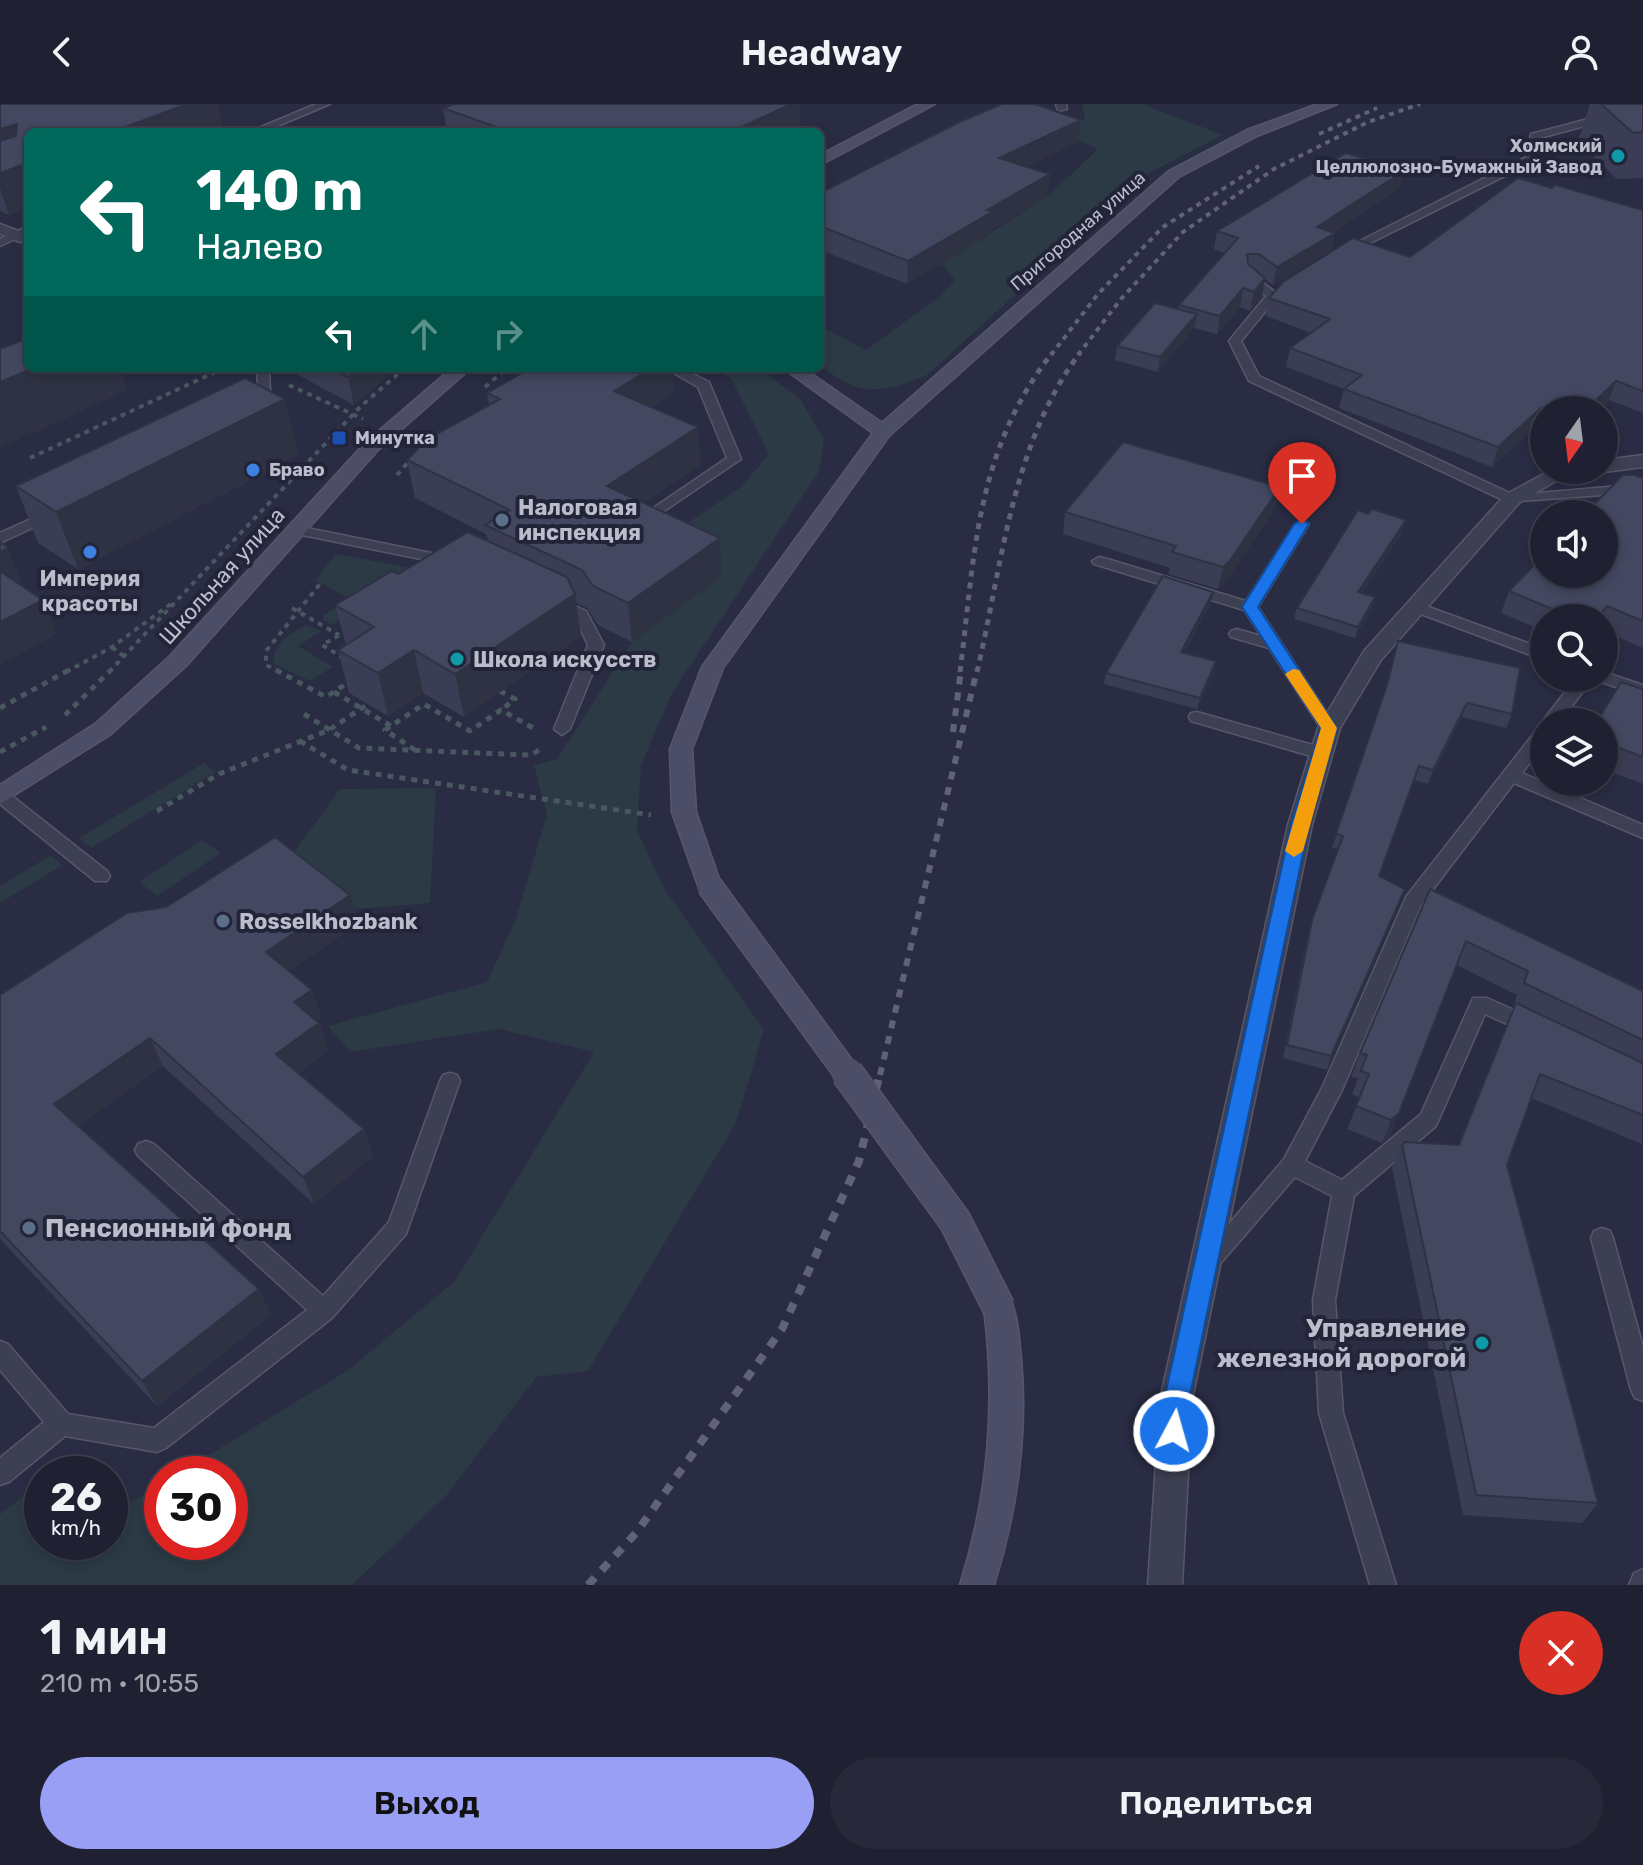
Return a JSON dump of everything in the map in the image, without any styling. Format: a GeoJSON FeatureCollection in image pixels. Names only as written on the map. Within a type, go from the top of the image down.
{"type":"FeatureCollection","features":[{"type":"Feature","properties":{"kind":"main road"},"geometry":{"type":"LineString","coordinates":[[824,159],[928,104]]}},
{"type":"Feature","properties":{"kind":"main road","name":"Пригородная улица"},"geometry":{"type":"LineString","coordinates":[[977,1585],[992,1544],[1007,1462],[1009,1368],[999,1308],[955,1221],[709,885],[684,812],[681,749],[713,667],[883,432],[1174,174],[1252,133],[1330,104]]}},
{"type":"Feature","properties":{"kind":"main road","name":"Школьная улица"},"geometry":{"type":"LineString","coordinates":[[1,796],[103,729],[178,661],[393,425],[457,372]]}},
{"type":"Feature","properties":{"kind":"main road"},"geometry":{"type":"LineString","coordinates":[[798,372],[883,432]]}},
{"type":"Feature","properties":{"kind":"street"},"geometry":{"type":"LineString","coordinates":[[0,229],[24,234]]}},
{"type":"Feature","properties":{"kind":"street"},"geometry":{"type":"LineString","coordinates":[[1618,464],[1643,461]]}},
{"type":"Feature","properties":{"kind":"street"},"geometry":{"type":"LineString","coordinates":[[1165,1585],[1176,1400],[1300,825],[1325,741],[1372,656],[1512,499],[1539,484]]}},
{"type":"Feature","properties":{"kind":"lane"},"geometry":{"type":"LineString","coordinates":[[264,128],[325,104]]}},
{"type":"Feature","properties":{"kind":"lane"},"geometry":{"type":"LineString","coordinates":[[1323,264],[1360,241],[1531,159],[1535,136],[1611,116],[1643,112]]}},
{"type":"Feature","properties":{"kind":"lane"},"geometry":{"type":"LineString","coordinates":[[0,243],[24,234]]}},
{"type":"Feature","properties":{"kind":"lane"},"geometry":{"type":"LineString","coordinates":[[1250,277],[1279,291],[1235,341],[1254,378],[1512,499],[1643,488]]}},
{"type":"Feature","properties":{"kind":"lane"},"geometry":{"type":"LineString","coordinates":[[252,416],[266,409],[263,372]]}},
{"type":"Feature","properties":{"kind":"lane"},"geometry":{"type":"LineString","coordinates":[[645,520],[734,459],[704,385],[679,372]]}},
{"type":"Feature","properties":{"kind":"lane"},"geometry":{"type":"LineString","coordinates":[[4,531],[70,505]]}},
{"type":"Feature","properties":{"kind":"lane"},"geometry":{"type":"LineString","coordinates":[[1250,607],[1302,524]]}},
{"type":"Feature","properties":{"kind":"lane"},"geometry":{"type":"LineString","coordinates":[[297,530],[465,564]]}},
{"type":"Feature","properties":{"kind":"lane"},"geometry":{"type":"LineString","coordinates":[[1099,561],[1250,607],[1275,645],[1325,741]]}},
{"type":"Feature","properties":{"kind":"lane"},"geometry":{"type":"LineString","coordinates":[[537,594],[581,614],[596,645],[558,735]]}},
{"type":"Feature","properties":{"kind":"lane"},"geometry":{"type":"LineString","coordinates":[[1415,607],[1530,650]]}},
{"type":"Feature","properties":{"kind":"lane"},"geometry":{"type":"LineString","coordinates":[[1237,634],[1275,645]]}},
{"type":"Feature","properties":{"kind":"lane"},"geometry":{"type":"LineString","coordinates":[[1618,682],[1643,691]]}},
{"type":"Feature","properties":{"kind":"lane"},"geometry":{"type":"LineString","coordinates":[[1562,708],[1574,692]]}},
{"type":"Feature","properties":{"kind":"lane"},"geometry":{"type":"LineString","coordinates":[[1197,717],[1325,741]]}},
{"type":"Feature","properties":{"kind":"lane"},"geometry":{"type":"LineString","coordinates":[[1206,1263],[1292,1165],[1332,1090],[1413,902],[1530,750]]}},
{"type":"Feature","properties":{"kind":"lane"},"geometry":{"type":"LineString","coordinates":[[1511,775],[1643,832]]}},
{"type":"Feature","properties":{"kind":"lane"},"geometry":{"type":"LineString","coordinates":[[1,796],[101,876]]}},
{"type":"Feature","properties":{"kind":"lane"},"geometry":{"type":"LineString","coordinates":[[1383,1585],[1331,1413],[1324,1300],[1344,1191],[1429,1120],[1480,1003],[1547,1035]]}},
{"type":"Feature","properties":{"kind":"lane"},"geometry":{"type":"LineString","coordinates":[[0,1352],[61,1424],[157,1440],[324,1311],[398,1227],[450,1081]]}},
{"type":"Feature","properties":{"kind":"lane"},"geometry":{"type":"LineString","coordinates":[[146,1150],[324,1311]]}},
{"type":"Feature","properties":{"kind":"lane"},"geometry":{"type":"LineString","coordinates":[[1292,1165],[1344,1191]]}},
{"type":"Feature","properties":{"kind":"lane"},"geometry":{"type":"LineString","coordinates":[[1602,1238],[1643,1390]]}},
{"type":"Feature","properties":{"kind":"lane"},"geometry":{"type":"LineString","coordinates":[[0,1473],[61,1424]]}},
{"type":"Feature","properties":{"kind":"path"},"geometry":{"type":"LineString","coordinates":[[30,458],[215,372]]}},
{"type":"Feature","properties":{"kind":"path"},"geometry":{"type":"LineString","coordinates":[[62,718],[125,657],[351,416],[400,372]]}},
{"type":"Feature","properties":{"kind":"path"},"geometry":{"type":"LineString","coordinates":[[475,396],[502,372]]}},
{"type":"Feature","properties":{"kind":"path"},"geometry":{"type":"LineString","coordinates":[[317,398],[351,416],[393,425]]}},
{"type":"Feature","properties":{"kind":"path"},"geometry":{"type":"LineString","coordinates":[[397,475],[415,454]]}},
{"type":"Feature","properties":{"kind":"path"},"geometry":{"type":"LineString","coordinates":[[320,584],[295,610],[266,651],[266,665],[326,697],[356,678]]}},
{"type":"Feature","properties":{"kind":"path"},"geometry":{"type":"LineString","coordinates":[[0,708],[112,647],[182,596]]}},
{"type":"Feature","properties":{"kind":"path"},"geometry":{"type":"LineString","coordinates":[[295,610],[339,635]]}},
{"type":"Feature","properties":{"kind":"path"},"geometry":{"type":"LineString","coordinates":[[349,629],[322,645],[355,665]]}},
{"type":"Feature","properties":{"kind":"path"},"geometry":{"type":"LineString","coordinates":[[112,647],[125,657]]}},
{"type":"Feature","properties":{"kind":"path"},"geometry":{"type":"LineString","coordinates":[[259,658],[266,658]]}},
{"type":"Feature","properties":{"kind":"path"},"geometry":{"type":"LineString","coordinates":[[416,751],[385,730],[424,704],[470,731],[515,699],[500,691]]}},
{"type":"Feature","properties":{"kind":"path"},"geometry":{"type":"LineString","coordinates":[[334,692],[391,726]]}},
{"type":"Feature","properties":{"kind":"path"},"geometry":{"type":"LineString","coordinates":[[157,811],[219,774],[329,730],[368,704]]}},
{"type":"Feature","properties":{"kind":"path"},"geometry":{"type":"LineString","coordinates":[[501,710],[539,732]]}},
{"type":"Feature","properties":{"kind":"path"},"geometry":{"type":"LineString","coordinates":[[304,714],[359,748],[531,755],[558,735]]}},
{"type":"Feature","properties":{"kind":"path"},"geometry":{"type":"LineString","coordinates":[[0,752],[50,725]]}},
{"type":"Feature","properties":{"kind":"path"},"geometry":{"type":"LineString","coordinates":[[300,741],[348,770],[644,816],[684,812]]}},
{"type":"Feature","properties":{"kind":"shaded area"},"geometry":{"type":"Polygon","coordinates":[[[1082,104],[1142,104],[1223,135],[1151,172],[927,375],[896,386],[871,389],[848,383],[824,369],[824,328],[866,350],[939,297],[955,280],[942,264],[1047,197],[1098,149],[1051,129],[1085,119],[1082,104]]]}},
{"type":"Feature","properties":{"kind":"shaded area"},"geometry":{"type":"Polygon","coordinates":[[[717,372],[764,372],[800,399],[824,439],[819,471],[672,693],[641,765],[637,830],[664,888],[764,1030],[736,1123],[588,1371],[536,1377],[446,1496],[352,1585],[0,1585],[0,1514],[24,1496],[24,1560],[128,1560],[128,1504],[144,1494],[144,1560],[248,1560],[248,1456],[207,1456],[347,1371],[455,1281],[594,1052],[499,1029],[350,1052],[328,1026],[487,982],[516,919],[547,814],[534,765],[557,759],[632,642],[721,577],[685,525],[741,487],[769,454],[731,378],[717,372]]]}},
{"type":"Feature","properties":{"kind":"shaded area"},"geometry":{"type":"Polygon","coordinates":[[[336,554],[444,574],[363,606],[331,625],[323,620],[324,615],[350,599],[315,580],[336,554]]]}},
{"type":"Feature","properties":{"kind":"shaded area"},"geometry":{"type":"Polygon","coordinates":[[[305,625],[322,631],[298,646],[333,667],[310,681],[274,664],[279,645],[305,625]]]}},
{"type":"Feature","properties":{"kind":"shaded area"},"geometry":{"type":"Polygon","coordinates":[[[204,763],[216,772],[91,848],[79,838],[204,763]]]}},
{"type":"Feature","properties":{"kind":"shaded area"},"geometry":{"type":"Polygon","coordinates":[[[436,788],[430,903],[342,910],[284,865],[340,789],[436,788]]]}},
{"type":"Feature","properties":{"kind":"shaded area"},"geometry":{"type":"Polygon","coordinates":[[[202,840],[221,853],[157,896],[139,882],[202,840]]]}},
{"type":"Feature","properties":{"kind":"shaded area"},"geometry":{"type":"Polygon","coordinates":[[[51,855],[63,865],[0,903],[0,886],[51,855]]]}},
{"type":"Feature","properties":{"kind":"building"},"geometry":{"type":"Polygon","coordinates":[[[0,104],[187,104],[123,128],[24,128],[24,164],[0,173],[0,141],[16,136],[17,124],[0,129],[0,104]]]}},
{"type":"Feature","properties":{"kind":"building"},"geometry":{"type":"Polygon","coordinates":[[[454,104],[791,104],[740,128],[499,128],[443,108],[454,104]]]}},
{"type":"Feature","properties":{"kind":"building"},"geometry":{"type":"Polygon","coordinates":[[[1002,104],[1035,104],[1081,120],[999,158],[1050,174],[908,261],[824,228],[824,191],[957,123],[1002,104]]]}},
{"type":"Feature","properties":{"kind":"building"},"geometry":{"type":"Polygon","coordinates":[[[1601,104],[1643,104],[1643,132],[1633,133],[1601,104]]]}},
{"type":"Feature","properties":{"kind":"building"},"geometry":{"type":"Polygon","coordinates":[[[1346,153],[1404,171],[1317,227],[1335,233],[1277,267],[1259,254],[1247,254],[1248,264],[1265,278],[1254,292],[1243,288],[1220,316],[1179,305],[1238,238],[1217,231],[1346,153]]]}},
{"type":"Feature","properties":{"kind":"building"},"geometry":{"type":"Polygon","coordinates":[[[1518,178],[1552,188],[1556,185],[1643,210],[1643,391],[1616,381],[1600,396],[1530,396],[1530,418],[1498,447],[1344,389],[1362,375],[1290,348],[1330,319],[1269,298],[1283,282],[1353,238],[1410,257],[1518,178]]]}},
{"type":"Feature","properties":{"kind":"building"},"geometry":{"type":"Polygon","coordinates":[[[1155,303],[1197,314],[1160,357],[1117,346],[1155,303]]]}},
{"type":"Feature","properties":{"kind":"building"},"geometry":{"type":"Polygon","coordinates":[[[24,340],[24,372],[0,382],[0,349],[24,340]]]}},
{"type":"Feature","properties":{"kind":"building"},"geometry":{"type":"Polygon","coordinates":[[[338,372],[354,372],[348,377],[338,372]]]}},
{"type":"Feature","properties":{"kind":"building"},"geometry":{"type":"Polygon","coordinates":[[[524,372],[645,372],[614,391],[698,427],[607,486],[720,538],[628,603],[593,586],[582,570],[485,525],[510,510],[407,460],[426,440],[500,399],[487,393],[524,372]]]}},
{"type":"Feature","properties":{"kind":"building"},"geometry":{"type":"Polygon","coordinates":[[[245,378],[285,399],[56,512],[16,486],[245,378]]]}},
{"type":"Feature","properties":{"kind":"building"},"geometry":{"type":"Polygon","coordinates":[[[1123,442],[1280,487],[1223,567],[1172,552],[1176,546],[1065,512],[1123,442]]]}},
{"type":"Feature","properties":{"kind":"building"},"geometry":{"type":"Polygon","coordinates":[[[1623,475],[1643,478],[1643,621],[1618,611],[1618,604],[1540,604],[1509,591],[1530,569],[1530,588],[1618,588],[1618,500],[1599,500],[1614,484],[1618,484],[1623,475]]]}},
{"type":"Feature","properties":{"kind":"building"},"geometry":{"type":"Polygon","coordinates":[[[1372,509],[1406,520],[1358,592],[1375,597],[1358,627],[1297,608],[1358,510],[1368,514],[1372,509]]]}},
{"type":"Feature","properties":{"kind":"building"},"geometry":{"type":"Polygon","coordinates":[[[468,532],[567,577],[575,594],[455,674],[414,650],[378,673],[338,650],[374,627],[335,605],[392,571],[398,574],[468,532]]]}},
{"type":"Feature","properties":{"kind":"building"},"geometry":{"type":"Polygon","coordinates":[[[0,571],[43,600],[0,622],[0,571]]]}},
{"type":"Feature","properties":{"kind":"building"},"geometry":{"type":"Polygon","coordinates":[[[1163,576],[1213,592],[1181,652],[1216,661],[1200,698],[1106,673],[1163,576]]]}},
{"type":"Feature","properties":{"kind":"building"},"geometry":{"type":"Polygon","coordinates":[[[1398,641],[1520,668],[1512,714],[1467,703],[1433,770],[1419,766],[1379,876],[1405,889],[1331,1056],[1287,1045],[1312,920],[1343,836],[1336,834],[1387,685],[1398,641]]]}},
{"type":"Feature","properties":{"kind":"building"},"geometry":{"type":"Polygon","coordinates":[[[1621,682],[1643,689],[1643,757],[1618,747],[1618,708],[1605,708],[1618,692],[1621,682]]]}},
{"type":"Feature","properties":{"kind":"building"},"geometry":{"type":"Polygon","coordinates":[[[275,837],[350,895],[266,952],[312,990],[294,1002],[319,1023],[276,1054],[364,1129],[303,1177],[150,1038],[54,1104],[259,1289],[142,1381],[0,1231],[0,995],[127,913],[166,907],[275,837]]]}},
{"type":"Feature","properties":{"kind":"building"},"geometry":{"type":"Polygon","coordinates":[[[1430,889],[1643,991],[1643,1040],[1524,983],[1528,971],[1466,941],[1399,1113],[1391,1120],[1356,1106],[1369,1074],[1361,1071],[1367,1055],[1360,1053],[1430,889]]]}},
{"type":"Feature","properties":{"kind":"building"},"geometry":{"type":"Polygon","coordinates":[[[1516,1003],[1643,1063],[1643,1115],[1540,1074],[1507,1165],[1598,1503],[1476,1495],[1402,1145],[1405,1142],[1459,1145],[1516,1003]]]}},
{"type":"Feature","properties":{"kind":"railway"},"geometry":{"type":"LineString","coordinates":[[1078,355],[1121,299],[1183,232],[1274,169],[1368,122],[1420,104]]}},
{"type":"Feature","properties":{"kind":"railway"},"geometry":{"type":"LineString","coordinates":[[1319,134],[1377,108]]}},
{"type":"Feature","properties":{"kind":"railway"},"geometry":{"type":"LineString","coordinates":[[1051,355],[1098,294],[1163,227],[1259,166]]}},
{"type":"Feature","properties":{"kind":"railway"},"geometry":{"type":"LineString","coordinates":[[960,672],[975,545],[993,466],[1007,428],[1027,390],[1052,353]]}},
{"type":"Feature","properties":{"kind":"railway"},"geometry":{"type":"LineString","coordinates":[[977,672],[1012,506],[1024,465],[1057,388],[1080,353]]}},
{"type":"Feature","properties":{"kind":"railway"},"geometry":{"type":"LineString","coordinates":[[953,732],[961,670]]}},
{"type":"Feature","properties":{"kind":"railway"},"geometry":{"type":"LineString","coordinates":[[880,1075],[977,670]]}},
{"type":"Feature","properties":{"kind":"railway"},"geometry":{"type":"LineString","coordinates":[[588,1585],[636,1533],[782,1329],[859,1161],[880,1073]]}},
{"type":"Feature","properties":{"kind":"slow traffic"},"geometry":{"type":"LineString","coordinates":[[1293,674],[1329,728],[1294,851]]}},
{"type":"Feature","properties":{"kind":"place","name":"Холмский Целлюлозно-Бумажный Завод"},"geometry":{"type":"Point","coordinates":[1618,156]}},
{"type":"Feature","properties":{"kind":"place","name":"Минутка"},"geometry":{"type":"Point","coordinates":[339,438]}},
{"type":"Feature","properties":{"kind":"place","name":"Браво"},"geometry":{"type":"Point","coordinates":[253,470]}},
{"type":"Feature","properties":{"kind":"place","name":"Налоговая инспекция"},"geometry":{"type":"Point","coordinates":[502,520]}},
{"type":"Feature","properties":{"kind":"place","name":"Империя красоты"},"geometry":{"type":"Point","coordinates":[90,552]}},
{"type":"Feature","properties":{"kind":"place","name":"Школа искусств"},"geometry":{"type":"Point","coordinates":[457,659]}},
{"type":"Feature","properties":{"kind":"place","name":"Rosselkhozbank"},"geometry":{"type":"Point","coordinates":[223,921]}},
{"type":"Feature","properties":{"kind":"place","name":"Пенсионный фонд"},"geometry":{"type":"Point","coordinates":[29,1228]}},
{"type":"Feature","properties":{"kind":"place","name":"Управление железной дорогой"},"geometry":{"type":"Point","coordinates":[1482,1343]}},
{"type":"Feature","properties":{"kind":"route"},"geometry":{"type":"LineString","coordinates":[[1174,1431],[1176,1400],[1300,825],[1329,728],[1250,607],[1302,524]]}}]}
